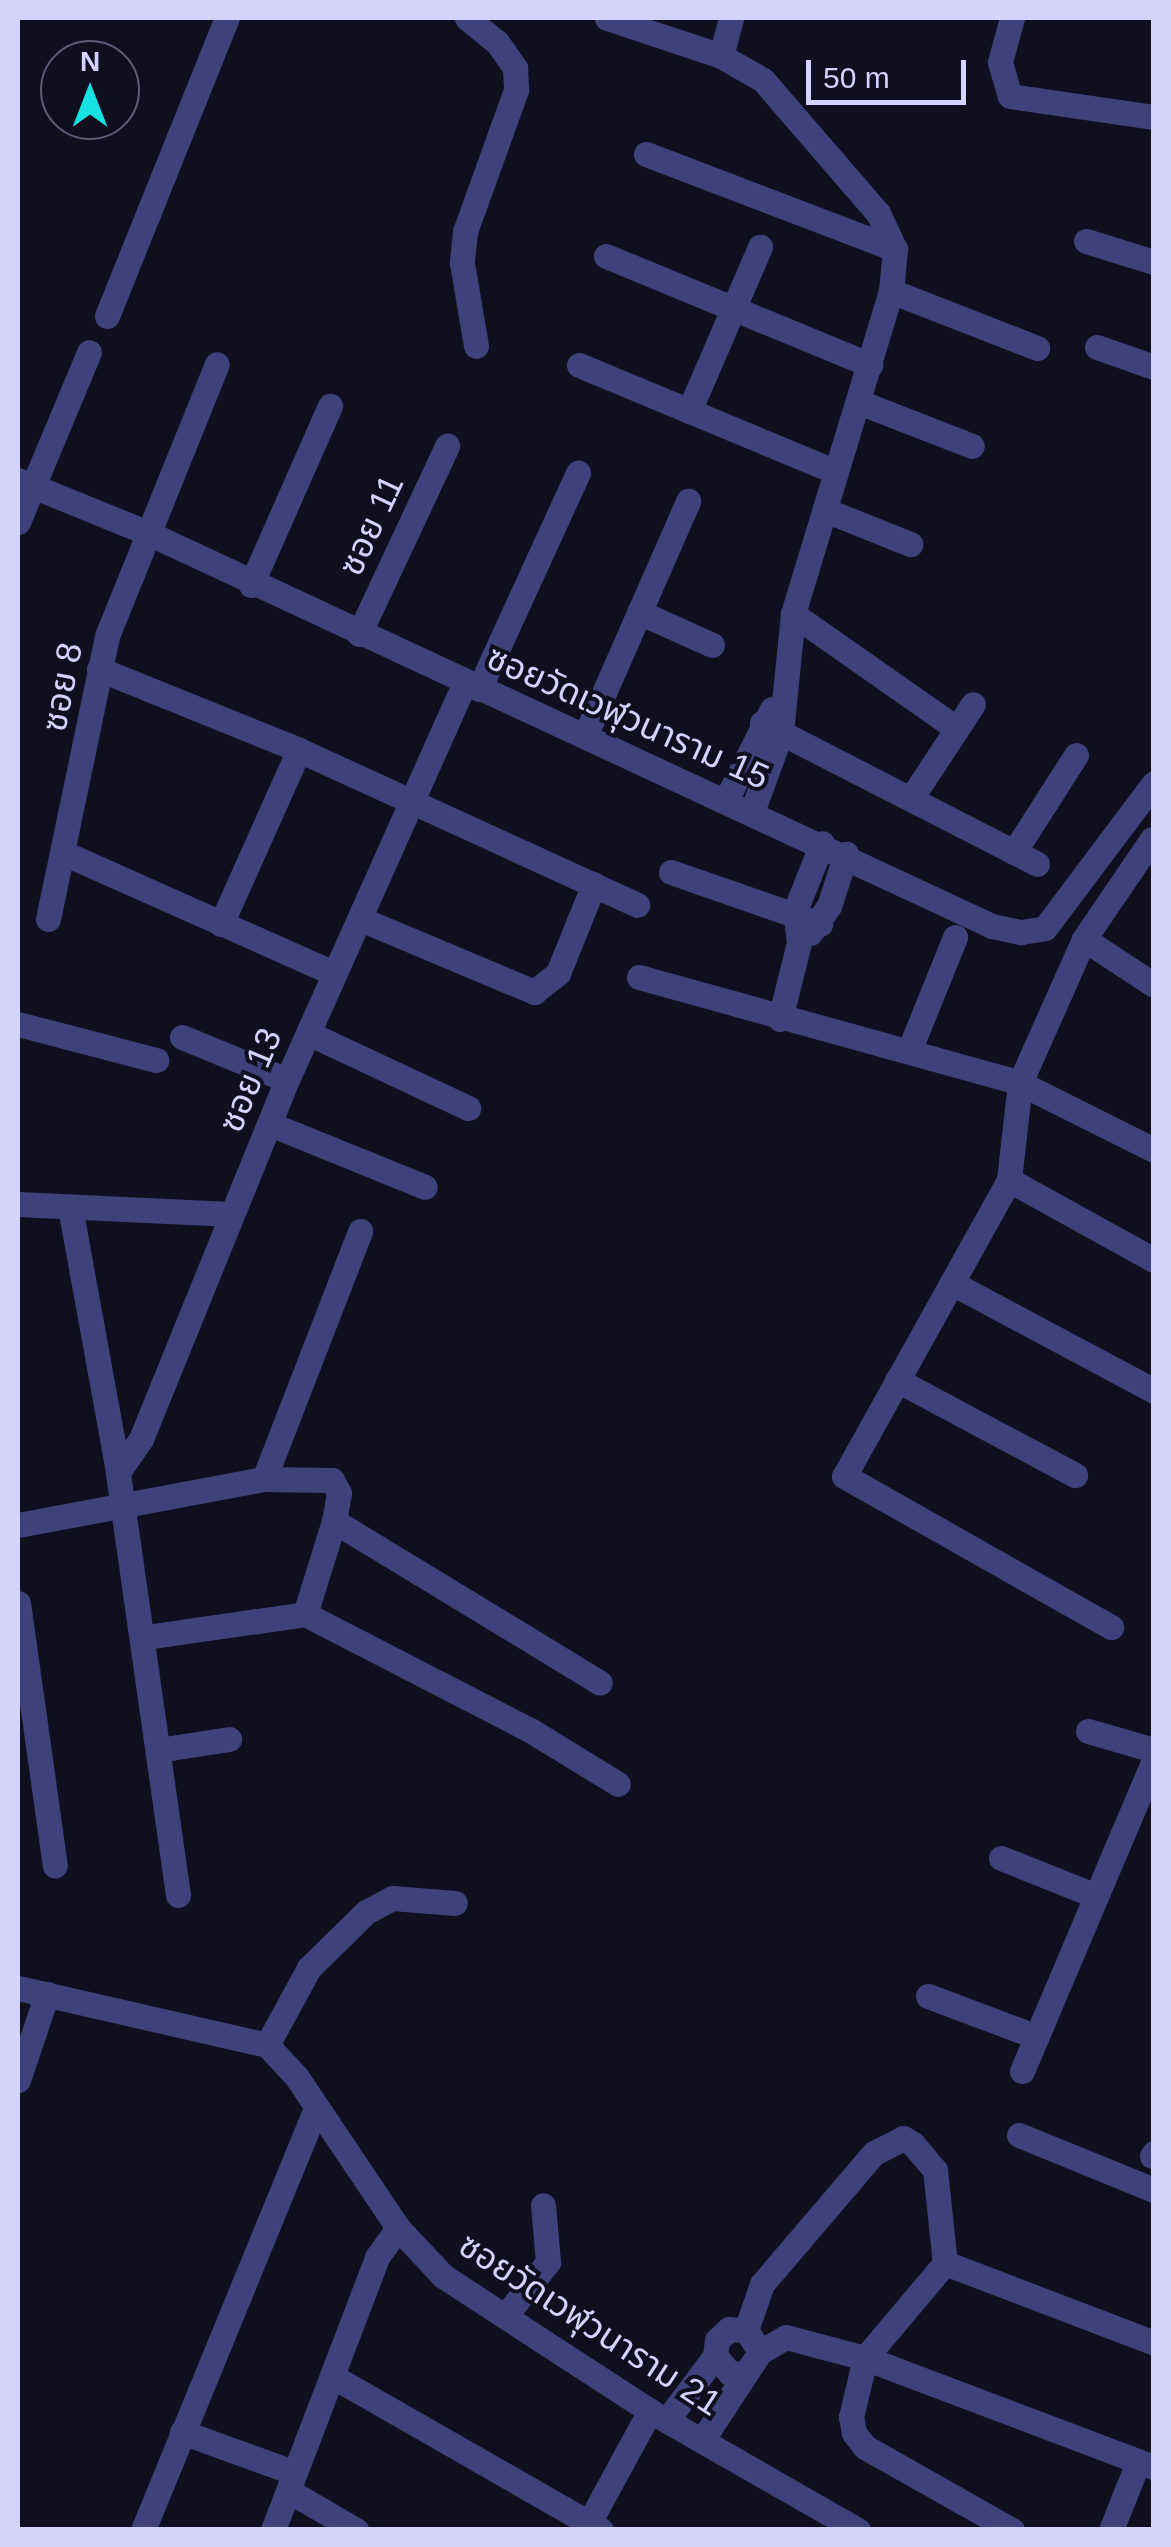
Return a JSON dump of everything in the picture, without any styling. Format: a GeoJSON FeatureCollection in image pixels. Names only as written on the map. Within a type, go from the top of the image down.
{"type":"FeatureCollection","features":[{"type":"Feature","properties":{"kind":"street"},"geometry":{"type":"LineString","coordinates":[[107,316],[227,18]]}},
{"type":"Feature","properties":{"kind":"street"},"geometry":{"type":"LineString","coordinates":[[467,18],[506,55],[516,90],[465,232],[462,263],[476,346]]}},
{"type":"Feature","properties":{"kind":"street"},"geometry":{"type":"LineString","coordinates":[[607,18],[721,56],[764,80],[878,212],[895,248],[891,292],[793,614],[781,696],[752,812]]}},
{"type":"Feature","properties":{"kind":"street"},"geometry":{"type":"LineString","coordinates":[[721,56],[731,18]]}},
{"type":"Feature","properties":{"kind":"street"},"geometry":{"type":"LineString","coordinates":[[1012,18],[1000,62],[1010,96],[1154,117]]}},
{"type":"Feature","properties":{"kind":"street"},"geometry":{"type":"LineString","coordinates":[[646,154],[895,248]]}},
{"type":"Feature","properties":{"kind":"street"},"geometry":{"type":"LineString","coordinates":[[1086,241],[1154,262]]}},
{"type":"Feature","properties":{"kind":"street"},"geometry":{"type":"LineString","coordinates":[[689,411],[760,247]]}},
{"type":"Feature","properties":{"kind":"street"},"geometry":{"type":"LineString","coordinates":[[606,256],[870,365]]}},
{"type":"Feature","properties":{"kind":"street"},"geometry":{"type":"LineString","coordinates":[[891,292],[1037,348]]}},
{"type":"Feature","properties":{"kind":"street"},"geometry":{"type":"LineString","coordinates":[[1097,348],[1154,367]]}},
{"type":"Feature","properties":{"kind":"street"},"geometry":{"type":"LineString","coordinates":[[18,522],[23,483],[89,352]]}},
{"type":"Feature","properties":{"kind":"street","name":"ซอย 8"},"geometry":{"type":"LineString","coordinates":[[48,918],[66,854],[99,669],[216,364]]}},
{"type":"Feature","properties":{"kind":"street"},"geometry":{"type":"LineString","coordinates":[[579,365],[836,472]]}},
{"type":"Feature","properties":{"kind":"street"},"geometry":{"type":"LineString","coordinates":[[859,402],[972,446]]}},
{"type":"Feature","properties":{"kind":"street"},"geometry":{"type":"LineString","coordinates":[[252,585],[330,406]]}},
{"type":"Feature","properties":{"kind":"street","name":"ซอย 11"},"geometry":{"type":"LineString","coordinates":[[360,634],[446,446]]}},
{"type":"Feature","properties":{"kind":"street","name":"ซอย 13"},"geometry":{"type":"LineString","coordinates":[[118,1472],[141,1439],[287,1080],[334,974],[363,920],[413,801],[578,473]]}},
{"type":"Feature","properties":{"kind":"street","name":"ซอยวัดเวฬุวนาราม 15"},"geometry":{"type":"LineString","coordinates":[[23,483],[148,533],[252,585],[846,854],[992,926],[1021,932],[1045,928],[1154,783]]}},
{"type":"Feature","properties":{"kind":"street"},"geometry":{"type":"LineString","coordinates":[[584,736],[688,501]]}},
{"type":"Feature","properties":{"kind":"street"},"geometry":{"type":"LineString","coordinates":[[824,510],[910,544]]}},
{"type":"Feature","properties":{"kind":"street"},"geometry":{"type":"LineString","coordinates":[[639,612],[712,645]]}},
{"type":"Feature","properties":{"kind":"street"},"geometry":{"type":"LineString","coordinates":[[793,614],[957,729]]}},
{"type":"Feature","properties":{"kind":"street"},"geometry":{"type":"LineString","coordinates":[[99,669],[298,750],[637,906]]}},
{"type":"Feature","properties":{"kind":"street"},"geometry":{"type":"LineString","coordinates":[[912,797],[973,704]]}},
{"type":"Feature","properties":{"kind":"street"},"geometry":{"type":"LineString","coordinates":[[772,728],[1026,858],[1076,755]]}},
{"type":"Feature","properties":{"kind":"street"},"geometry":{"type":"LineString","coordinates":[[726,800],[772,728]]}},
{"type":"Feature","properties":{"kind":"street"},"geometry":{"type":"LineString","coordinates":[[222,924],[298,750]]}},
{"type":"Feature","properties":{"kind":"street"},"geometry":{"type":"LineString","coordinates":[[1111,1627],[844,1476],[1009,1180],[1020,1082],[1084,940],[1152,839]]}},
{"type":"Feature","properties":{"kind":"street"},"geometry":{"type":"LineString","coordinates":[[780,1019],[799,943],[795,911],[822,843]]}},
{"type":"Feature","properties":{"kind":"street"},"geometry":{"type":"LineString","coordinates":[[66,854],[334,974]]}},
{"type":"Feature","properties":{"kind":"street"},"geometry":{"type":"LineString","coordinates":[[799,943],[820,924],[846,854]]}},
{"type":"Feature","properties":{"kind":"street"},"geometry":{"type":"LineString","coordinates":[[671,872],[795,911],[820,924]]}},
{"type":"Feature","properties":{"kind":"street"},"geometry":{"type":"LineString","coordinates":[[363,920],[534,992],[558,974],[594,884]]}},
{"type":"Feature","properties":{"kind":"street"},"geometry":{"type":"LineString","coordinates":[[909,1051],[955,937]]}},
{"type":"Feature","properties":{"kind":"street"},"geometry":{"type":"LineString","coordinates":[[1084,940],[1154,985]]}},
{"type":"Feature","properties":{"kind":"street"},"geometry":{"type":"LineString","coordinates":[[639,977],[780,1019],[1020,1082],[1154,1150]]}},
{"type":"Feature","properties":{"kind":"street"},"geometry":{"type":"LineString","coordinates":[[18,1024],[156,1060]]}},
{"type":"Feature","properties":{"kind":"street"},"geometry":{"type":"LineString","coordinates":[[308,1033],[468,1108]]}},
{"type":"Feature","properties":{"kind":"street"},"geometry":{"type":"LineString","coordinates":[[182,1037],[287,1080]]}},
{"type":"Feature","properties":{"kind":"street"},"geometry":{"type":"LineString","coordinates":[[270,1124],[426,1187]]}},
{"type":"Feature","properties":{"kind":"street"},"geometry":{"type":"LineString","coordinates":[[1009,1180],[1154,1260]]}},
{"type":"Feature","properties":{"kind":"street"},"geometry":{"type":"LineString","coordinates":[[18,1204],[231,1214]]}},
{"type":"Feature","properties":{"kind":"street"},"geometry":{"type":"LineString","coordinates":[[70,1207],[146,1638],[178,1895]]}},
{"type":"Feature","properties":{"kind":"street"},"geometry":{"type":"LineString","coordinates":[[264,1479],[360,1230]]}},
{"type":"Feature","properties":{"kind":"street"},"geometry":{"type":"LineString","coordinates":[[952,1283],[1154,1391]]}},
{"type":"Feature","properties":{"kind":"street"},"geometry":{"type":"LineString","coordinates":[[897,1380],[1075,1474]]}},
{"type":"Feature","properties":{"kind":"street"},"geometry":{"type":"LineString","coordinates":[[18,1525],[122,1510],[264,1479],[317,1476],[332,1480],[339,1493],[334,1521],[305,1614]]}},
{"type":"Feature","properties":{"kind":"street"},"geometry":{"type":"LineString","coordinates":[[334,1521],[600,1683]]}},
{"type":"Feature","properties":{"kind":"street"},"geometry":{"type":"LineString","coordinates":[[18,1603],[55,1865]]}},
{"type":"Feature","properties":{"kind":"street"},"geometry":{"type":"LineString","coordinates":[[146,1638],[305,1614],[530,1730],[618,1784]]}},
{"type":"Feature","properties":{"kind":"street"},"geometry":{"type":"LineString","coordinates":[[1088,1730],[1154,1750]]}},
{"type":"Feature","properties":{"kind":"street"},"geometry":{"type":"LineString","coordinates":[[158,1750],[229,1739]]}},
{"type":"Feature","properties":{"kind":"street"},"geometry":{"type":"LineString","coordinates":[[1022,2071],[1154,1760]]}},
{"type":"Feature","properties":{"kind":"street"},"geometry":{"type":"LineString","coordinates":[[1001,1858],[1096,1896]]}},
{"type":"Feature","properties":{"kind":"street"},"geometry":{"type":"LineString","coordinates":[[18,1988],[268,2045],[308,1968],[366,1912],[392,1898],[455,1902]]}},
{"type":"Feature","properties":{"kind":"street"},"geometry":{"type":"LineString","coordinates":[[18,2080],[47,1994]]}},
{"type":"Feature","properties":{"kind":"street"},"geometry":{"type":"LineString","coordinates":[[928,1996],[1036,2037]]}},
{"type":"Feature","properties":{"kind":"street","name":"ซอยวัดเวฬุวนาราม 21"},"geometry":{"type":"LineString","coordinates":[[268,2045],[296,2076],[398,2228],[443,2276],[658,2415],[858,2530]]}},
{"type":"Feature","properties":{"kind":"street"},"geometry":{"type":"LineString","coordinates":[[143,2530],[316,2110]]}},
{"type":"Feature","properties":{"kind":"street"},"geometry":{"type":"LineString","coordinates":[[1019,2135],[1154,2190]]}},
{"type":"Feature","properties":{"kind":"street"},"geometry":{"type":"LineString","coordinates":[[702,2439],[742,2374],[755,2366],[753,2341],[762,2284],[887,2142],[904,2138],[934,2170],[945,2263],[865,2358],[850,2418],[865,2447],[1012,2530]]}},
{"type":"Feature","properties":{"kind":"street"},"geometry":{"type":"LineString","coordinates":[[506,2315],[548,2262],[543,2205]]}},
{"type":"Feature","properties":{"kind":"street"},"geometry":{"type":"LineString","coordinates":[[273,2530],[377,2258],[398,2228]]}},
{"type":"Feature","properties":{"kind":"street"},"geometry":{"type":"LineString","coordinates":[[945,2263],[1154,2343]]}},
{"type":"Feature","properties":{"kind":"street"},"geometry":{"type":"LineString","coordinates":[[332,2376],[592,2527],[658,2415],[714,2356],[717,2340],[730,2329],[753,2341],[786,2337],[865,2358],[1146,2464],[1110,2530]]}},
{"type":"Feature","properties":{"kind":"street"},"geometry":{"type":"LineString","coordinates":[[714,2356],[720,2366],[742,2374]]}},
{"type":"Feature","properties":{"kind":"street"},"geometry":{"type":"LineString","coordinates":[[182,2432],[292,2482],[356,2530]]}}]}
